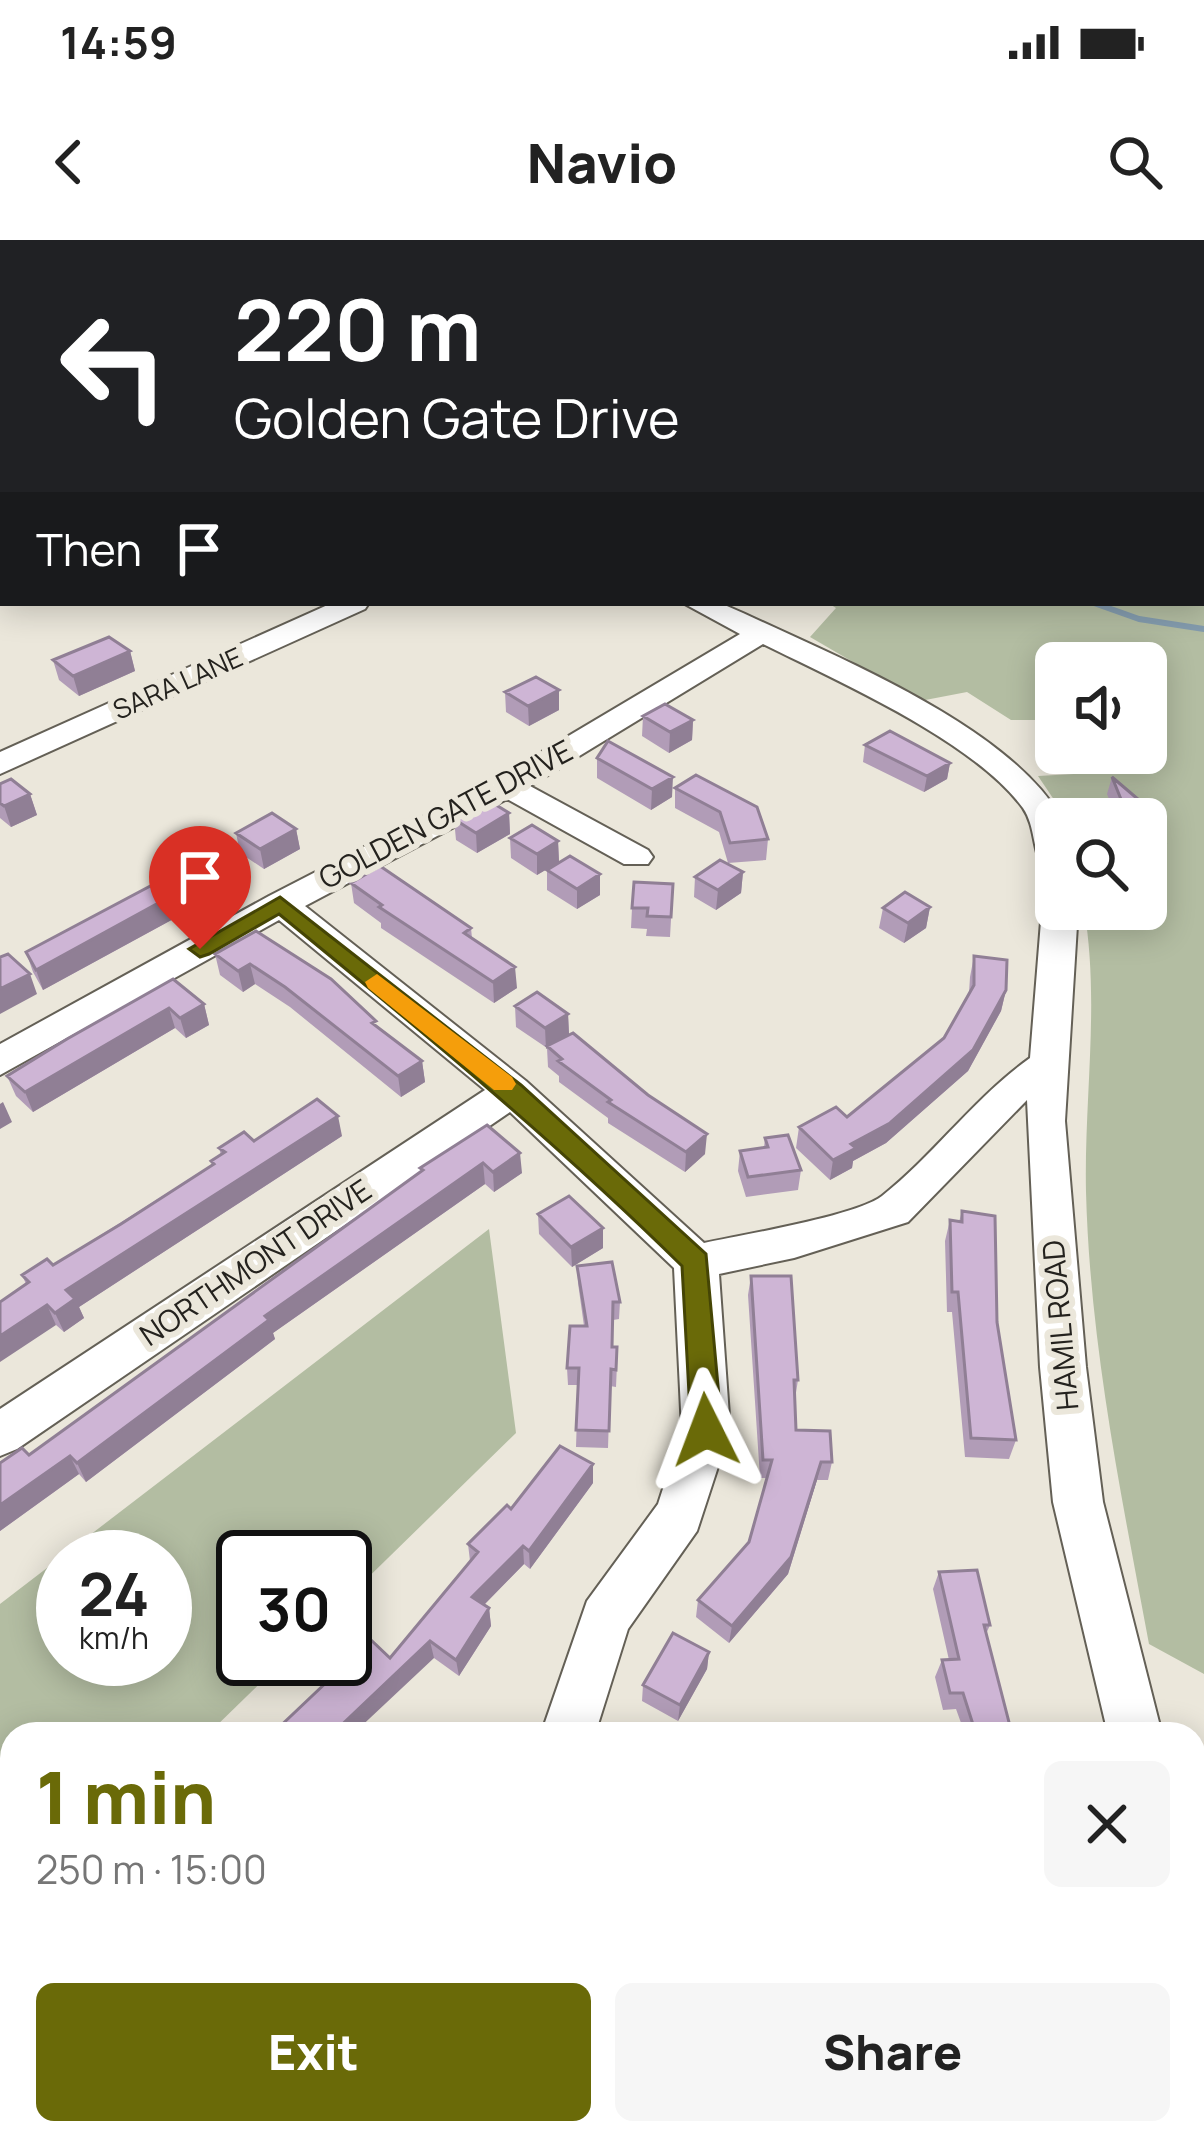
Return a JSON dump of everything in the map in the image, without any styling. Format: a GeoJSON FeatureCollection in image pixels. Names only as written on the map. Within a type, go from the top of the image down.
{"type":"FeatureCollection","features":[{"type":"Feature","properties":{"kind":"street","name":"SARA LANE"},"geometry":{"type":"LineString","coordinates":[[0,764],[348,606]]}},
{"type":"Feature","properties":{"kind":"street"},"geometry":{"type":"LineString","coordinates":[[704,606],[958,738],[1007,773],[1035,802]]}},
{"type":"Feature","properties":{"kind":"street","name":"GOLDEN GATE DRIVE"},"geometry":{"type":"LineString","coordinates":[[0,1061],[280,904],[507,786],[762,633]]}},
{"type":"Feature","properties":{"kind":"street"},"geometry":{"type":"LineString","coordinates":[[507,786],[636,857]]}},
{"type":"Feature","properties":{"kind":"street"},"geometry":{"type":"LineString","coordinates":[[280,904],[512,1091],[696,1262],[706,1430],[679,1515],[605,1618],[566,1722]]}},
{"type":"Feature","properties":{"kind":"street","name":"HAMIL ROAD"},"geometry":{"type":"LineString","coordinates":[[1058,930],[1045,1121],[1063,1367],[1078,1502],[1132,1722]]}},
{"type":"Feature","properties":{"kind":"street"},"geometry":{"type":"LineString","coordinates":[[696,1262],[794,1241],[893,1211],[1029,1074],[1048,1065]]}},
{"type":"Feature","properties":{"kind":"street","name":"NORTHMONT DRIVE"},"geometry":{"type":"LineString","coordinates":[[0,1435],[512,1091]]}},
{"type":"Feature","properties":{"kind":"street"},"geometry":{"type":"LineString","coordinates":[[981,1121],[1045,1121]]}},
{"type":"Feature","properties":{"kind":"green space"},"geometry":{"type":"Polygon","coordinates":[[[833,606],[1204,606],[1204,1674],[1149,1644],[1108,1419],[1086,1192],[1091,979],[1087,930],[1167,930],[1167,798],[1053,798],[1038,776],[1167,774],[1167,642],[1035,642],[1035,720],[1011,720],[967,692],[920,701],[810,637],[836,608],[833,606]]]}},
{"type":"Feature","properties":{"kind":"green space"},"geometry":{"type":"Polygon","coordinates":[[[489,1229],[516,1433],[372,1574],[372,1530],[216,1530],[216,1686],[257,1686],[220,1722],[0,1722],[0,1604],[36,1576],[36,1686],[192,1686],[192,1530],[96,1530],[489,1229]]]}},
{"type":"Feature","properties":{"kind":"building"},"geometry":{"type":"Polygon","coordinates":[[[109,637],[130,651],[73,676],[53,660],[109,637]]]}},
{"type":"Feature","properties":{"kind":"building"},"geometry":{"type":"Polygon","coordinates":[[[536,677],[559,690],[528,706],[505,692],[536,677]]]}},
{"type":"Feature","properties":{"kind":"building"},"geometry":{"type":"Polygon","coordinates":[[[665,704],[693,720],[670,732],[643,716],[665,704]]]}},
{"type":"Feature","properties":{"kind":"building"},"geometry":{"type":"Polygon","coordinates":[[[890,731],[950,763],[927,776],[865,745],[890,731]]]}},
{"type":"Feature","properties":{"kind":"building"},"geometry":{"type":"Polygon","coordinates":[[[608,741],[673,777],[652,789],[597,758],[608,741]]]}},
{"type":"Feature","properties":{"kind":"building"},"geometry":{"type":"Polygon","coordinates":[[[696,775],[757,807],[768,839],[730,843],[720,812],[675,788],[696,775]]]}},
{"type":"Feature","properties":{"kind":"building"},"geometry":{"type":"Polygon","coordinates":[[[1112,777],[1137,798],[1120,798],[1112,777]]]}},
{"type":"Feature","properties":{"kind":"building"},"geometry":{"type":"Polygon","coordinates":[[[11,779],[30,794],[4,806],[0,784],[11,779]]]}},
{"type":"Feature","properties":{"kind":"building"},"geometry":{"type":"Polygon","coordinates":[[[488,800],[509,813],[476,833],[454,819],[488,800]]]}},
{"type":"Feature","properties":{"kind":"building"},"geometry":{"type":"Polygon","coordinates":[[[272,813],[296,829],[260,849],[236,833],[272,813]]]}},
{"type":"Feature","properties":{"kind":"building"},"geometry":{"type":"Polygon","coordinates":[[[532,825],[558,841],[537,854],[510,838],[532,825]]]}},
{"type":"Feature","properties":{"kind":"building"},"geometry":{"type":"Polygon","coordinates":[[[570,856],[600,874],[577,889],[547,870],[570,856]]]}},
{"type":"Feature","properties":{"kind":"building"},"geometry":{"type":"Polygon","coordinates":[[[720,860],[743,872],[718,890],[695,877],[720,860]]]}},
{"type":"Feature","properties":{"kind":"building"},"geometry":{"type":"Polygon","coordinates":[[[380,866],[471,928],[464,933],[515,967],[493,982],[379,907],[382,905],[351,883],[380,866]]]}},
{"type":"Feature","properties":{"kind":"building"},"geometry":{"type":"Polygon","coordinates":[[[173,874],[182,890],[36,970],[26,952],[173,874]]]}},
{"type":"Feature","properties":{"kind":"building"},"geometry":{"type":"Polygon","coordinates":[[[634,882],[673,884],[671,917],[647,916],[648,908],[632,908],[634,882]]]}},
{"type":"Feature","properties":{"kind":"building"},"geometry":{"type":"Polygon","coordinates":[[[905,892],[930,907],[908,923],[883,908],[905,892]]]}},
{"type":"Feature","properties":{"kind":"building"},"geometry":{"type":"Polygon","coordinates":[[[256,931],[331,979],[376,1021],[372,1023],[422,1061],[398,1076],[285,987],[250,964],[238,971],[215,954],[256,931]]]}},
{"type":"Feature","properties":{"kind":"building"},"geometry":{"type":"Polygon","coordinates":[[[8,954],[30,974],[0,989],[0,957],[8,954]]]}},
{"type":"Feature","properties":{"kind":"building"},"geometry":{"type":"Polygon","coordinates":[[[974,956],[1007,960],[1006,990],[973,1050],[890,1123],[851,1144],[856,1148],[833,1160],[799,1127],[836,1107],[847,1117],[944,1038],[974,985],[974,956]]]}},
{"type":"Feature","properties":{"kind":"building"},"geometry":{"type":"Polygon","coordinates":[[[173,979],[204,1004],[180,1018],[169,1008],[25,1092],[7,1076],[67,1039],[173,979]]]}},
{"type":"Feature","properties":{"kind":"building"},"geometry":{"type":"Polygon","coordinates":[[[537,992],[568,1014],[545,1028],[515,1006],[537,992]]]}},
{"type":"Feature","properties":{"kind":"building"},"geometry":{"type":"Polygon","coordinates":[[[573,1033],[648,1095],[707,1134],[686,1152],[608,1102],[611,1100],[558,1061],[562,1059],[547,1046],[573,1033]]]}},
{"type":"Feature","properties":{"kind":"building"},"geometry":{"type":"Polygon","coordinates":[[[317,1099],[338,1116],[66,1290],[75,1299],[55,1313],[47,1305],[0,1336],[0,1302],[29,1282],[22,1275],[47,1259],[53,1265],[121,1224],[214,1164],[211,1161],[225,1152],[219,1148],[244,1132],[254,1141],[317,1099]]]}},
{"type":"Feature","properties":{"kind":"building"},"geometry":{"type":"Polygon","coordinates":[[[487,1125],[520,1153],[493,1172],[483,1163],[265,1316],[269,1320],[77,1463],[70,1456],[0,1505],[0,1463],[22,1448],[29,1455],[423,1170],[420,1168],[487,1125]]]}},
{"type":"Feature","properties":{"kind":"building"},"geometry":{"type":"Polygon","coordinates":[[[788,1135],[801,1170],[748,1177],[740,1151],[768,1147],[765,1138],[788,1135]]]}},
{"type":"Feature","properties":{"kind":"building"},"geometry":{"type":"Polygon","coordinates":[[[569,1196],[603,1228],[571,1247],[538,1214],[569,1196]]]}},
{"type":"Feature","properties":{"kind":"building"},"geometry":{"type":"Polygon","coordinates":[[[962,1211],[995,1216],[997,1322],[1016,1440],[971,1438],[958,1292],[952,1292],[950,1220],[962,1222],[962,1211]]]}},
{"type":"Feature","properties":{"kind":"building"},"geometry":{"type":"Polygon","coordinates":[[[612,1262],[620,1302],[613,1302],[612,1347],[617,1347],[616,1370],[611,1369],[609,1431],[576,1430],[579,1368],[567,1368],[570,1326],[587,1326],[577,1266],[612,1262]]]}},
{"type":"Feature","properties":{"kind":"building"},"geometry":{"type":"Polygon","coordinates":[[[751,1276],[791,1276],[798,1380],[794,1380],[796,1430],[830,1431],[832,1462],[821,1462],[791,1557],[732,1626],[698,1600],[749,1542],[772,1460],[763,1460],[751,1276]]]}},
{"type":"Feature","properties":{"kind":"building"},"geometry":{"type":"Polygon","coordinates":[[[560,1446],[593,1464],[529,1551],[523,1546],[472,1597],[489,1608],[456,1660],[430,1641],[345,1722],[285,1722],[323,1686],[372,1686],[372,1641],[390,1658],[478,1552],[468,1544],[507,1505],[511,1509],[560,1446]]]}},
{"type":"Feature","properties":{"kind":"building"},"geometry":{"type":"Polygon","coordinates":[[[977,1570],[990,1625],[984,1625],[1009,1722],[972,1722],[963,1693],[950,1693],[942,1660],[959,1659],[939,1572],[977,1570]]]}},
{"type":"Feature","properties":{"kind":"building"},"geometry":{"type":"Polygon","coordinates":[[[673,1633],[709,1652],[680,1705],[643,1685],[673,1633]]]}},
{"type":"Feature","properties":{"kind":"waterway"},"geometry":{"type":"LineString","coordinates":[[1102,606],[1139,619],[1204,629]]}},
{"type":"Feature","properties":{"kind":"slow traffic"},"geometry":{"type":"LineString","coordinates":[[377,982],[503,1084]]}},
{"type":"Feature","properties":{"kind":"route"},"geometry":{"type":"LineString","coordinates":[[200,949],[280,904],[512,1091],[643,1210],[696,1262],[706,1430]]}}]}
